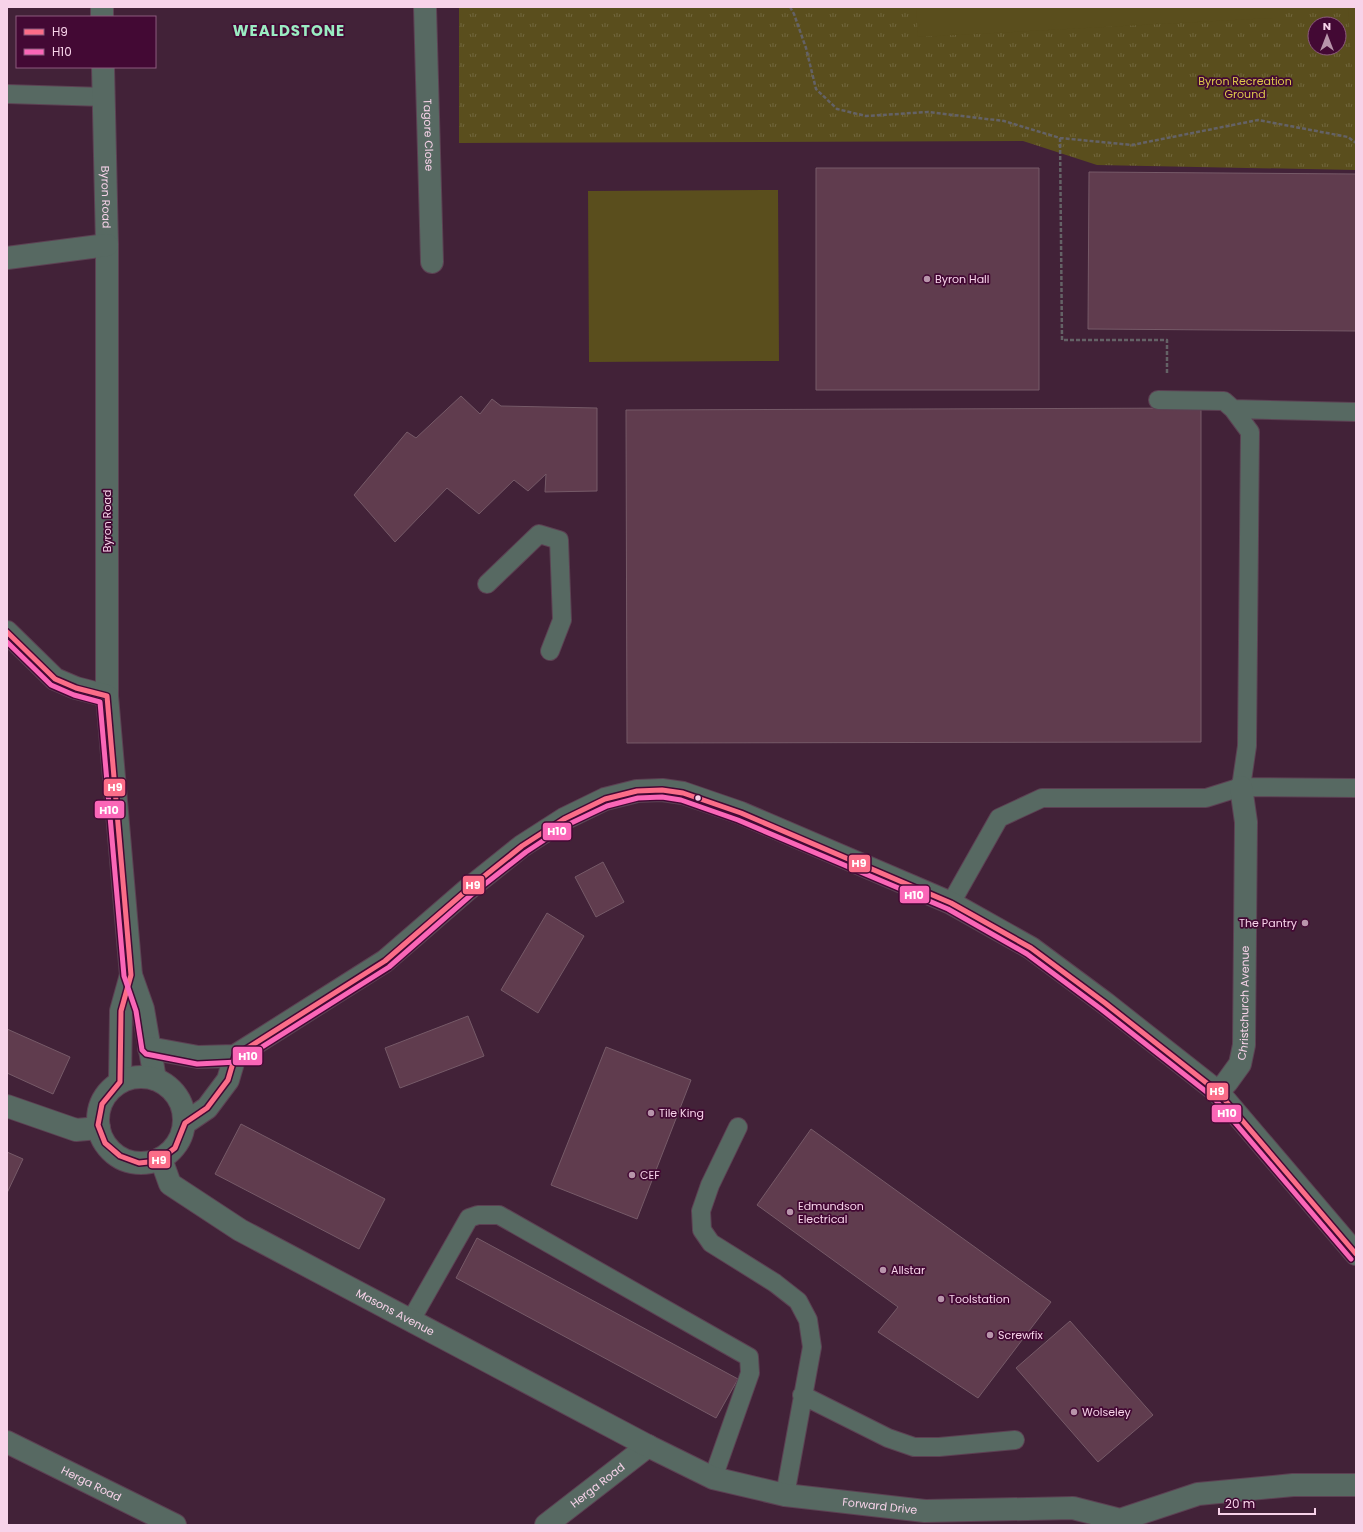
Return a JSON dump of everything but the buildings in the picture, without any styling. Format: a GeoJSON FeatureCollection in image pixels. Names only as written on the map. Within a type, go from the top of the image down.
{"type":"FeatureCollection","features":[{"type":"Feature","properties":{"kind":"street","name":"Tagore Close"},"geometry":{"type":"LineString","coordinates":[[425,7],[432,262]]}},
{"type":"Feature","properties":{"kind":"street","name":"Byron Road"},"geometry":{"type":"LineString","coordinates":[[103,68],[106,246],[106,696],[131,975],[143,1009],[155,1079]]}},
{"type":"Feature","properties":{"kind":"street"},"geometry":{"type":"LineString","coordinates":[[7,258],[106,246]]}},
{"type":"Feature","properties":{"kind":"street"},"geometry":{"type":"LineString","coordinates":[[7,632],[55,679],[76,688],[106,696]]}},
{"type":"Feature","properties":{"kind":"street","name":"Christchurch Avenue"},"geometry":{"type":"LineString","coordinates":[[1218,1092],[1240,1064],[1244,1045],[1246,822],[1241,787]]}},
{"type":"Feature","properties":{"kind":"street"},"geometry":{"type":"LineString","coordinates":[[149,1048],[198,1057],[235,1056],[385,961],[467,890],[522,846],[564,820],[605,799],[638,791],[662,790],[683,793],[718,804],[951,903],[1031,948],[1105,1003],[1218,1092],[1356,1254]]}},
{"type":"Feature","properties":{"kind":"street","name":"Byron Road"},"geometry":{"type":"LineString","coordinates":[[120,1082],[121,1011],[131,975]]}},
{"type":"Feature","properties":{"kind":"street"},"geometry":{"type":"LineString","coordinates":[[185,1123],[206,1108],[228,1080],[235,1056]]}},
{"type":"Feature","properties":{"kind":"street"},"geometry":{"type":"LineString","coordinates":[[143,1077],[155,1079],[168,1086],[178,1096],[184,1109],[185,1123],[183,1134],[178,1144],[170,1153],[161,1159],[148,1164],[135,1164],[122,1159],[111,1152],[103,1141],[98,1128],[98,1115],[102,1102],[110,1090],[120,1082],[131,1078],[143,1077]]}},
{"type":"Feature","properties":{"kind":"street"},"geometry":{"type":"LineString","coordinates":[[7,1106],[76,1130],[98,1128]]}},
{"type":"Feature","properties":{"kind":"street","name":"Masons Avenue"},"geometry":{"type":"LineString","coordinates":[[161,1159],[170,1184],[234,1226],[648,1446]]}},
{"type":"Feature","properties":{"kind":"street","name":"Herga Road"},"geometry":{"type":"LineString","coordinates":[[7,1442],[175,1525]]}},
{"type":"Feature","properties":{"kind":"street","name":"Forward Drive"},"geometry":{"type":"LineString","coordinates":[[648,1446],[713,1478],[785,1495],[925,1511],[1073,1508],[1120,1522],[1198,1494],[1293,1485],[1356,1485]]}},
{"type":"Feature","properties":{"kind":"street","name":"Herga Road"},"geometry":{"type":"LineString","coordinates":[[546,1525],[648,1446]]}},
{"type":"Feature","properties":{"kind":"lane"},"geometry":{"type":"LineString","coordinates":[[7,94],[104,97]]}},
{"type":"Feature","properties":{"kind":"lane"},"geometry":{"type":"LineString","coordinates":[[1163,400],[1224,401],[1233,409],[1250,432],[1247,746],[1241,787]]}},
{"type":"Feature","properties":{"kind":"lane"},"geometry":{"type":"LineString","coordinates":[[1233,409],[1356,412]]}},
{"type":"Feature","properties":{"kind":"lane"},"geometry":{"type":"LineString","coordinates":[[487,584],[539,534],[559,540],[562,620],[550,651]]}},
{"type":"Feature","properties":{"kind":"lane"},"geometry":{"type":"LineString","coordinates":[[951,903],[999,818],[1042,798],[1206,798],[1241,787],[1356,788]]}},
{"type":"Feature","properties":{"kind":"lane"},"geometry":{"type":"LineString","coordinates":[[738,1127],[710,1185],[701,1211],[702,1230],[711,1243],[775,1282],[798,1301],[808,1320],[812,1346],[802,1394],[785,1495]]}},
{"type":"Feature","properties":{"kind":"lane"},"geometry":{"type":"LineString","coordinates":[[411,1320],[469,1218],[478,1215],[499,1215],[749,1357],[750,1373],[713,1478]]}},
{"type":"Feature","properties":{"kind":"lane"},"geometry":{"type":"LineString","coordinates":[[802,1394],[888,1438],[914,1447],[938,1447],[1015,1440]]}},
{"type":"Feature","properties":{"kind":"path"},"geometry":{"type":"LineString","coordinates":[[790,7],[806,48],[816,89],[837,109],[866,116],[928,112],[1004,121],[1060,138],[1132,145],[1258,120],[1348,137],[1356,143]]}},
{"type":"Feature","properties":{"kind":"path"},"geometry":{"type":"LineString","coordinates":[[1060,138],[1062,340],[1168,340],[1163,400]]}},
{"type":"Feature","properties":{"kind":"green space","name":"Byron Recreation Ground"},"geometry":{"type":"Polygon","coordinates":[[[459,7],[1356,7],[1356,170],[1097,165],[1023,141],[459,143],[459,7]]]}},
{"type":"Feature","properties":{"kind":"green space"},"geometry":{"type":"Polygon","coordinates":[[[916,7],[1273,7],[1273,18],[918,37],[916,7]]]}},
{"type":"Feature","properties":{"kind":"green space"},"geometry":{"type":"Polygon","coordinates":[[[1348,7],[1356,7],[1356,102],[1354,103],[1348,7]]]}},
{"type":"Feature","properties":{"kind":"green space"},"geometry":{"type":"Polygon","coordinates":[[[778,190],[779,361],[589,362],[588,191],[778,190]]]}},
{"type":"Feature","properties":{"kind":"transit line","name":"H9"},"geometry":{"type":"LineString","coordinates":[[7,632],[55,679],[76,688],[107,696],[131,975],[121,1011],[120,1082],[102,1104],[98,1125],[105,1143],[120,1156],[139,1163],[158,1161],[175,1148],[185,1123],[207,1108],[228,1080],[235,1056],[385,961],[467,890],[522,846],[564,819],[605,799],[637,791],[662,790],[683,793],[741,813],[951,903],[1031,948],[1105,1003],[1218,1092],[1356,1254]]}},
{"type":"Feature","properties":{"kind":"transit line","name":"H10"},"geometry":{"type":"LineString","coordinates":[[7,642],[51,685],[74,695],[100,702],[124,976],[136,1011],[142,1050],[146,1054],[197,1064],[238,1062],[389,967],[471,895],[526,852],[567,825],[607,806],[638,798],[662,797],[681,800],[738,820],[948,909],[1027,954],[1101,1009],[1213,1097],[1351,1259]]}},
{"type":"Feature","properties":{"kind":"place","name":"Byron Hall"},"geometry":{"type":"Point","coordinates":[927,279]}},
{"type":"Feature","properties":{"kind":"place","name":"The Pantry"},"geometry":{"type":"Point","coordinates":[1305,923]}},
{"type":"Feature","properties":{"kind":"place","name":"Tile King"},"geometry":{"type":"Point","coordinates":[651,1113]}},
{"type":"Feature","properties":{"kind":"place","name":"CEF"},"geometry":{"type":"Point","coordinates":[632,1175]}},
{"type":"Feature","properties":{"kind":"place","name":"Edmundson Electrical"},"geometry":{"type":"Point","coordinates":[790,1212]}},
{"type":"Feature","properties":{"kind":"place","name":"Allstar"},"geometry":{"type":"Point","coordinates":[883,1270]}},
{"type":"Feature","properties":{"kind":"place","name":"Toolstation"},"geometry":{"type":"Point","coordinates":[941,1299]}},
{"type":"Feature","properties":{"kind":"place","name":"Screwfix"},"geometry":{"type":"Point","coordinates":[990,1335]}},
{"type":"Feature","properties":{"kind":"place","name":"Wolseley"},"geometry":{"type":"Point","coordinates":[1074,1412]}},
{"type":"Feature","properties":{"kind":"district","name":"WEALDSTONE"},"geometry":{"type":"Point","coordinates":[289,30]}}]}
